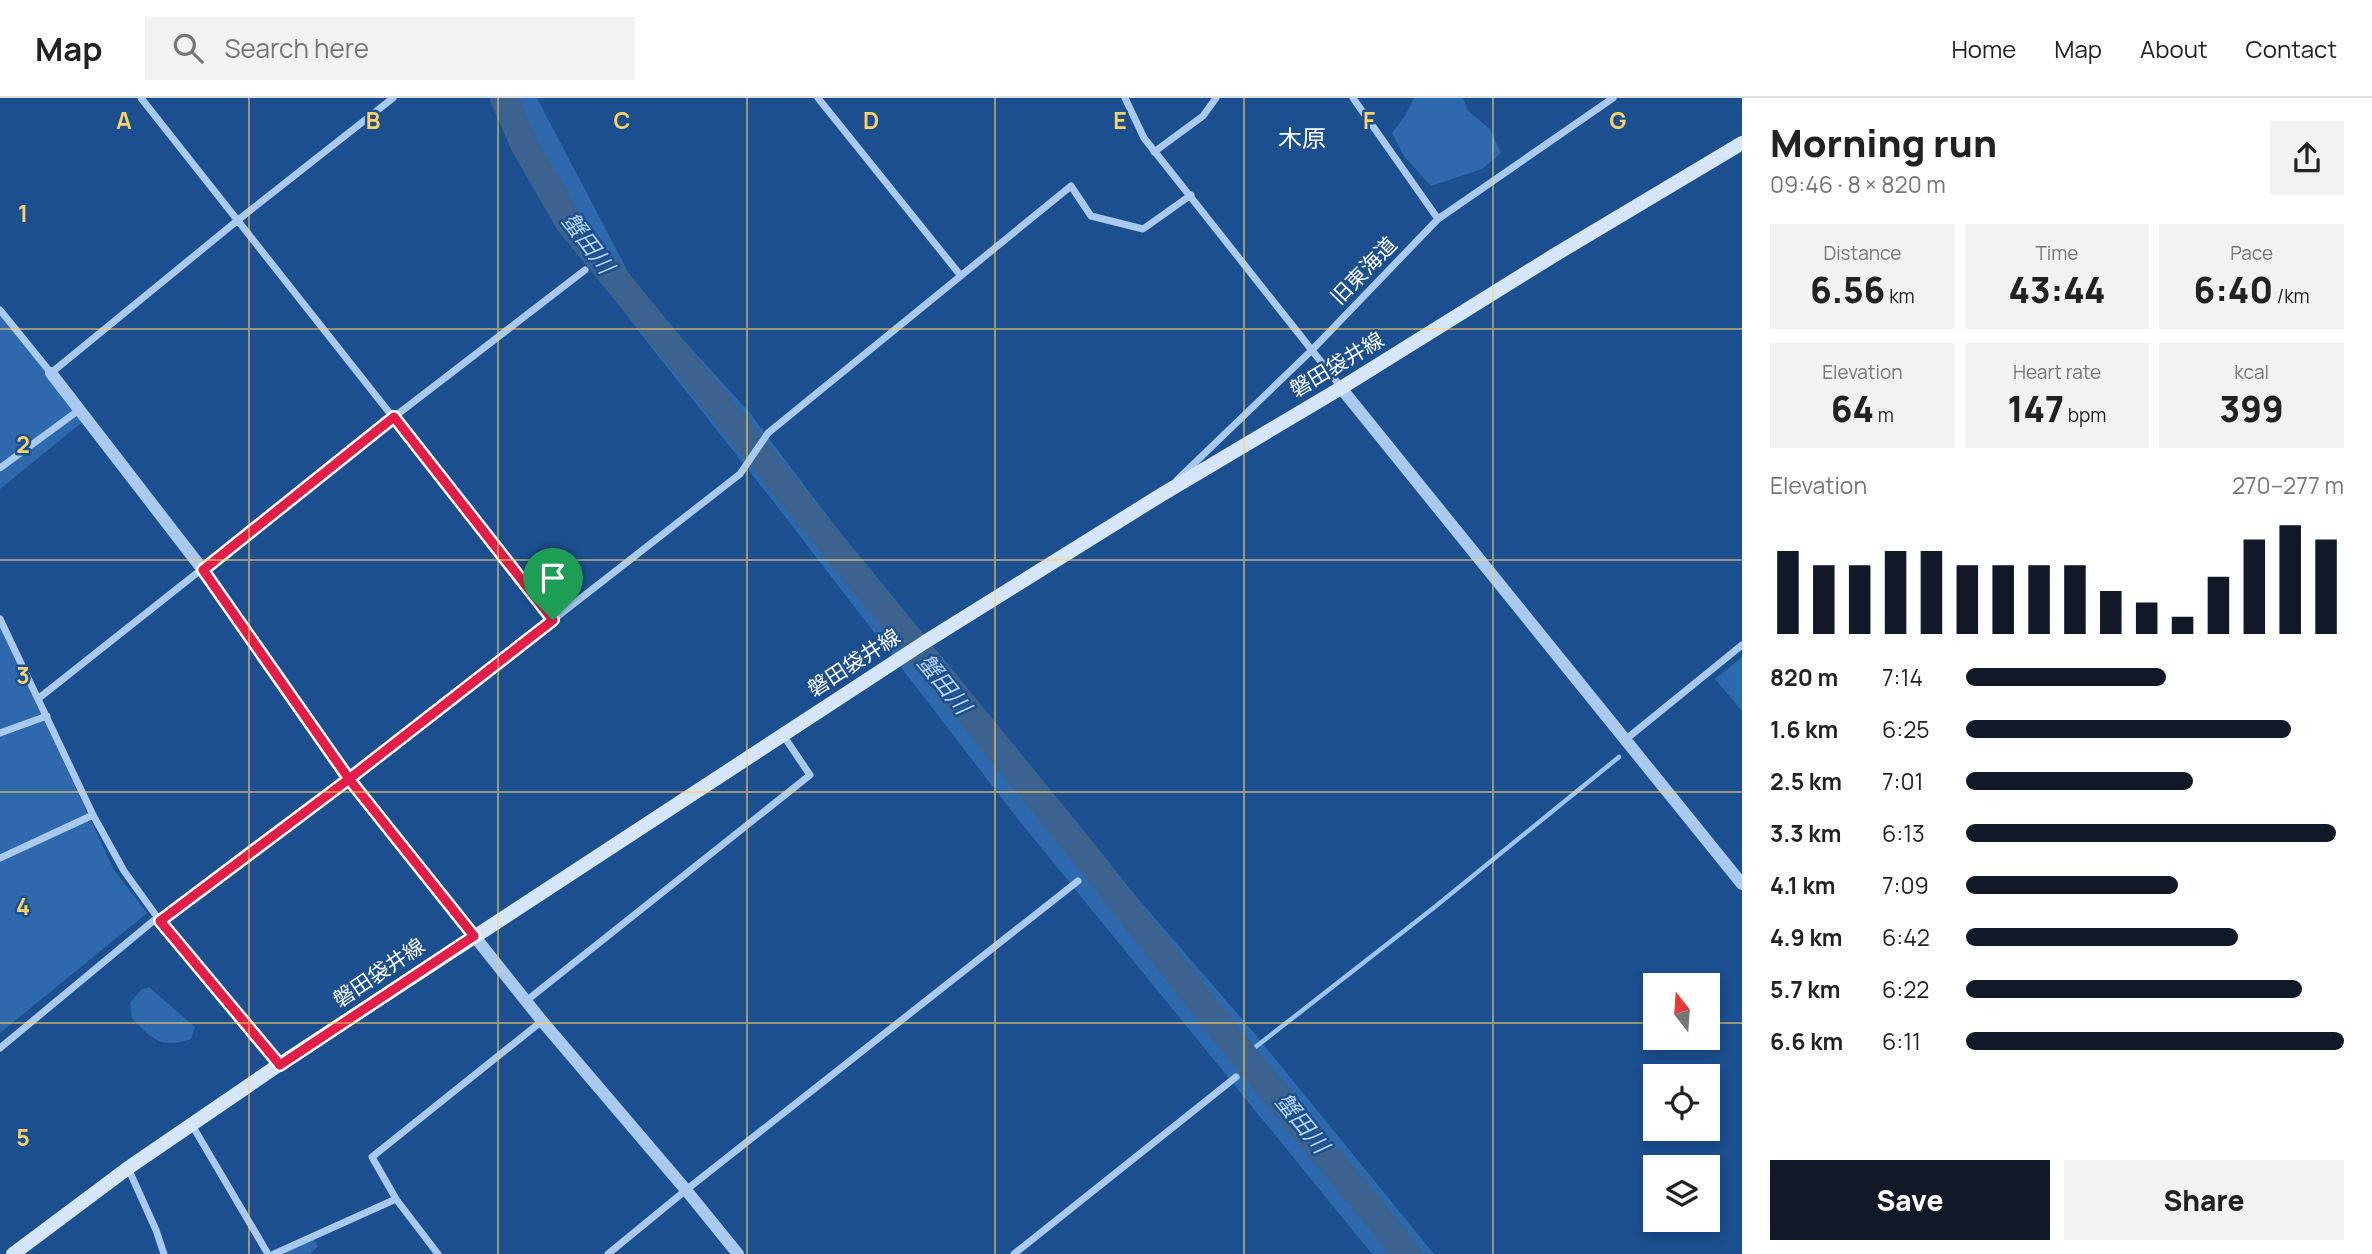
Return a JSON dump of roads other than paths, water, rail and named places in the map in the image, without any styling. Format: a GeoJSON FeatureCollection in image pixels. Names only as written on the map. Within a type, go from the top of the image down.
{"type":"FeatureCollection","features":[{"type":"Feature","properties":{"kind":"main road","name":"磐田袋井線"},"geometry":{"type":"LineString","coordinates":[[13,1254],[128,1168],[280,1065],[925,642],[1161,495],[1742,143]]}},
{"type":"Feature","properties":{"kind":"street"},"geometry":{"type":"LineString","coordinates":[[141,98],[553,620]]}},
{"type":"Feature","properties":{"kind":"street"},"geometry":{"type":"LineString","coordinates":[[51,373],[393,98]]}},
{"type":"Feature","properties":{"kind":"street"},"geometry":{"type":"LineString","coordinates":[[818,98],[961,276]]}},
{"type":"Feature","properties":{"kind":"street"},"geometry":{"type":"LineString","coordinates":[[1125,98],[1144,138],[1154,152],[1742,884]]}},
{"type":"Feature","properties":{"kind":"street"},"geometry":{"type":"LineString","coordinates":[[1154,152],[1203,116],[1216,98]]}},
{"type":"Feature","properties":{"kind":"street"},"geometry":{"type":"LineString","coordinates":[[1353,98],[1438,219]]}},
{"type":"Feature","properties":{"kind":"street","name":"旧東海道"},"geometry":{"type":"LineString","coordinates":[[1161,495],[1313,349],[1438,219],[1613,98]]}},
{"type":"Feature","properties":{"kind":"street"},"geometry":{"type":"LineString","coordinates":[[0,1048],[159,919],[349,779],[740,474],[768,433],[1071,186],[1091,216],[1143,229],[1191,195]]}},
{"type":"Feature","properties":{"kind":"street"},"geometry":{"type":"LineString","coordinates":[[39,698],[394,417],[585,270]]}},
{"type":"Feature","properties":{"kind":"street"},"geometry":{"type":"LineString","coordinates":[[0,310],[203,570],[349,779],[542,1021],[738,1254]]}},
{"type":"Feature","properties":{"kind":"street"},"geometry":{"type":"LineString","coordinates":[[0,468],[79,410]]}},
{"type":"Feature","properties":{"kind":"street"},"geometry":{"type":"LineString","coordinates":[[0,620],[93,815],[124,872],[159,919],[280,1065]]}},
{"type":"Feature","properties":{"kind":"street"},"geometry":{"type":"LineString","coordinates":[[1625,740],[1742,645]]}},
{"type":"Feature","properties":{"kind":"street"},"geometry":{"type":"LineString","coordinates":[[0,733],[47,716]]}},
{"type":"Feature","properties":{"kind":"street"},"geometry":{"type":"LineString","coordinates":[[526,1001],[810,775],[783,735]]}},
{"type":"Feature","properties":{"kind":"street"},"geometry":{"type":"LineString","coordinates":[[0,858],[93,815]]}},
{"type":"Feature","properties":{"kind":"street"},"geometry":{"type":"LineString","coordinates":[[608,1254],[686,1189],[1078,881]]}},
{"type":"Feature","properties":{"kind":"street"},"geometry":{"type":"LineString","coordinates":[[438,1254],[396,1199],[372,1157],[542,1021]]}},
{"type":"Feature","properties":{"kind":"street"},"geometry":{"type":"LineString","coordinates":[[1014,1254],[1236,1077]]}},
{"type":"Feature","properties":{"kind":"street"},"geometry":{"type":"LineString","coordinates":[[192,1125],[268,1254]]}},
{"type":"Feature","properties":{"kind":"street"},"geometry":{"type":"LineString","coordinates":[[128,1168],[164,1254]]}},
{"type":"Feature","properties":{"kind":"street"},"geometry":{"type":"LineString","coordinates":[[274,1254],[396,1199]]}},
{"type":"Feature","properties":{"kind":"waterway","name":"蟹田川"},"geometry":{"type":"LineString","coordinates":[[504,98],[525,146],[569,222],[1084,853],[1226,1034],[1408,1254]]}},
{"type":"Feature","properties":{"kind":"waterway"},"geometry":{"type":"LineString","coordinates":[[1244,1056],[1436,906],[1619,757]]}},
{"type":"Feature","properties":{"kind":"district","name":"木原"},"geometry":{"type":"Point","coordinates":[1302,139]}}]}
